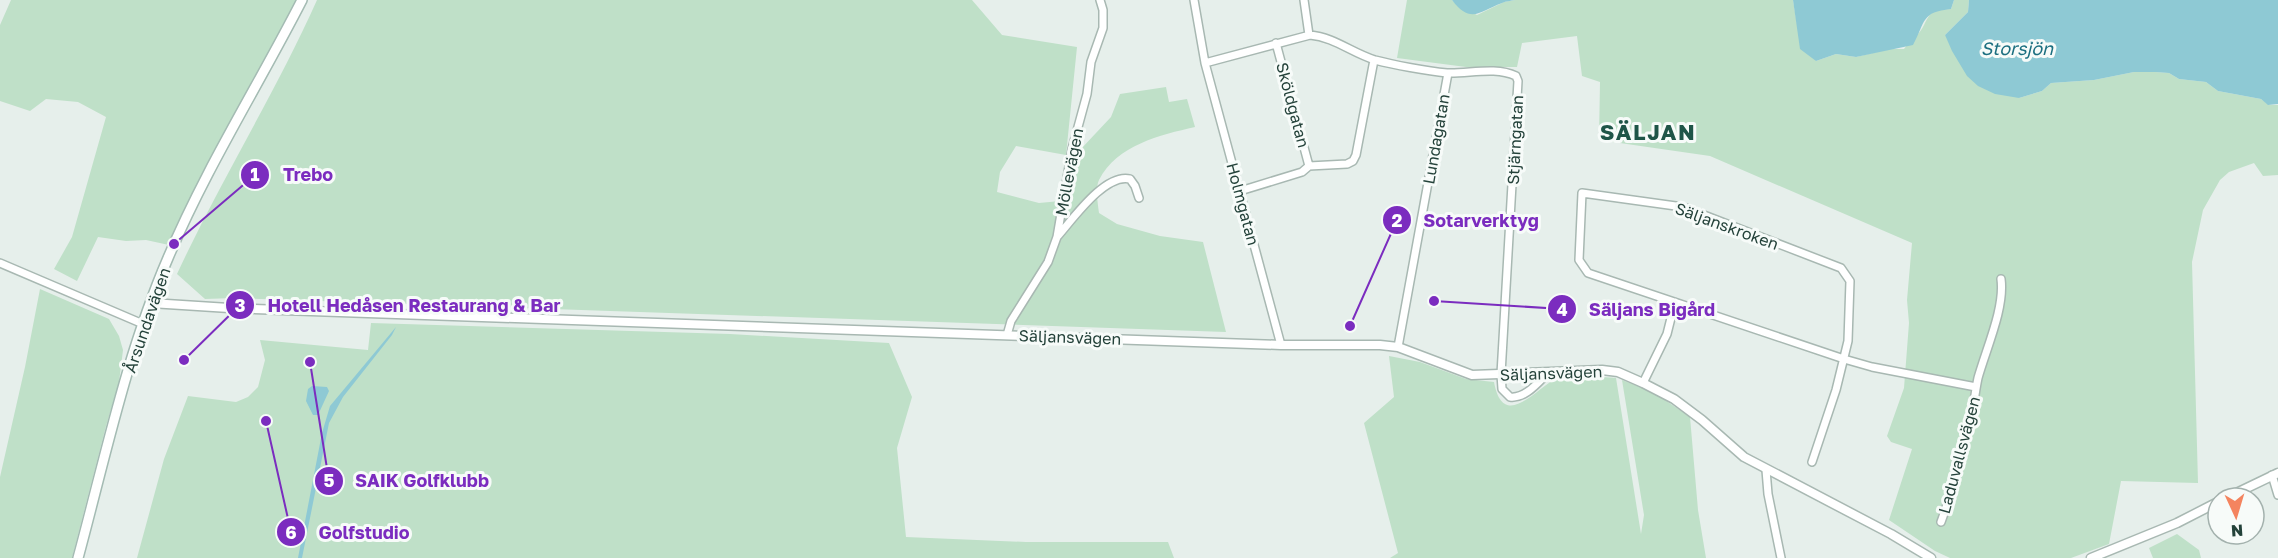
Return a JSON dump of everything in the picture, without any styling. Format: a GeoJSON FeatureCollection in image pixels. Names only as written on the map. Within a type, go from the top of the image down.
{"type":"FeatureCollection","features":[{"type":"Feature","properties":{"kind":"main road","name":"Årsundavägen"},"geometry":{"type":"LineString","coordinates":[[78,558],[143,324],[167,260],[207,175],[303,0]]}},
{"type":"Feature","properties":{"kind":"street","name":"Möllevägen"},"geometry":{"type":"LineString","coordinates":[[1007,335],[1011,321],[1048,262],[1057,237],[1072,149],[1087,94],[1091,62],[1103,28],[1103,10],[1100,0]]}},
{"type":"Feature","properties":{"kind":"street"},"geometry":{"type":"LineString","coordinates":[[1194,0],[1205,63],[1309,35],[1304,0]]}},
{"type":"Feature","properties":{"kind":"street","name":"Stjärngatan"},"geometry":{"type":"LineString","coordinates":[[1309,35],[1330,40],[1374,60],[1449,73],[1468,71],[1508,73],[1516,76],[1518,81],[1501,374]]}},
{"type":"Feature","properties":{"kind":"street","name":"Sköldgatan"},"geometry":{"type":"LineString","coordinates":[[1276,43],[1309,166]]}},
{"type":"Feature","properties":{"kind":"street"},"geometry":{"type":"LineString","coordinates":[[1240,191],[1302,171],[1309,166],[1347,164],[1355,158],[1374,60]]}},
{"type":"Feature","properties":{"kind":"street","name":"Holmgatan"},"geometry":{"type":"LineString","coordinates":[[1205,63],[1281,345]]}},
{"type":"Feature","properties":{"kind":"street","name":"Lundagatan"},"geometry":{"type":"LineString","coordinates":[[1398,347],[1449,73]]}},
{"type":"Feature","properties":{"kind":"street"},"geometry":{"type":"LineString","coordinates":[[1057,237],[1092,198],[1114,180],[1130,179],[1139,198]]}},
{"type":"Feature","properties":{"kind":"street","name":"Säljanskroken"},"geometry":{"type":"LineString","coordinates":[[1675,302],[1588,273],[1579,260],[1582,193],[1683,207],[1841,268],[1850,280],[1848,341],[1845,360],[1812,462]]}},
{"type":"Feature","properties":{"kind":"street"},"geometry":{"type":"LineString","coordinates":[[0,263],[143,324]]}},
{"type":"Feature","properties":{"kind":"street","name":"Laduvallsvägen"},"geometry":{"type":"LineString","coordinates":[[1941,522],[1954,483],[1971,417],[1976,387],[2000,305],[2001,279]]}},
{"type":"Feature","properties":{"kind":"street"},"geometry":{"type":"LineString","coordinates":[[1643,383],[1667,334],[1675,302]]}},
{"type":"Feature","properties":{"kind":"street","name":"Laduvallsvägen"},"geometry":{"type":"LineString","coordinates":[[1675,302],[1845,360],[1976,387]]}},
{"type":"Feature","properties":{"kind":"street","name":"Säljansvägen"},"geometry":{"type":"LineString","coordinates":[[152,303],[228,308],[1281,345],[1380,345],[1398,347],[1472,375],[1611,371],[1643,383],[1674,399],[1744,457],[1891,534],[1931,558]]}},
{"type":"Feature","properties":{"kind":"street"},"geometry":{"type":"LineString","coordinates":[[1501,374],[1502,389],[1514,398],[1525,393],[1549,372]]}},
{"type":"Feature","properties":{"kind":"street"},"geometry":{"type":"LineString","coordinates":[[1766,470],[1768,494],[1781,558]]}},
{"type":"Feature","properties":{"kind":"street"},"geometry":{"type":"LineString","coordinates":[[2250,486],[2275,474],[2278,495]]}},
{"type":"Feature","properties":{"kind":"street"},"geometry":{"type":"LineString","coordinates":[[2091,558],[2116,549],[2206,508]]}},
{"type":"Feature","properties":{"kind":"green space"},"geometry":{"type":"Polygon","coordinates":[[[11,0],[296,0],[267,58],[222,138],[169,245],[146,240],[126,241],[98,237],[77,281],[54,269],[72,237],[106,117],[78,102],[46,99],[30,111],[0,101],[0,25],[11,0]]]}},
{"type":"Feature","properties":{"kind":"green space"},"geometry":{"type":"Polygon","coordinates":[[[317,0],[972,0],[1002,35],[1077,47],[1066,155],[1016,146],[1000,172],[997,192],[1039,203],[1071,200],[1080,150],[1111,117],[1120,94],[1166,87],[1169,102],[1187,99],[1195,127],[1141,143],[1117,158],[1107,168],[1098,183],[1099,213],[1117,224],[1160,236],[1203,242],[1226,332],[234,298],[205,299],[177,274],[317,0]]]}},
{"type":"Feature","properties":{"kind":"green space"},"geometry":{"type":"Polygon","coordinates":[[[1407,0],[1452,0],[1477,15],[1504,2],[1515,0],[1793,0],[1797,24],[1816,61],[1836,54],[1856,57],[1889,49],[1904,49],[1920,31],[1931,13],[1951,9],[1954,0],[1969,0],[1968,12],[1945,35],[2019,98],[2042,91],[2051,83],[2094,80],[2134,72],[2155,72],[2169,73],[2179,79],[2206,82],[2218,91],[2261,99],[2269,105],[2278,105],[2278,175],[2263,176],[2254,163],[2229,172],[2220,180],[2203,210],[2192,262],[2198,483],[2121,481],[2109,544],[2071,558],[1950,558],[1935,551],[1889,520],[1912,449],[1891,442],[1887,436],[1904,388],[1909,323],[1907,300],[1912,243],[1710,156],[1599,140],[1600,82],[1582,76],[1577,36],[1522,43],[1517,67],[1466,67],[1397,58],[1407,0]]]}},
{"type":"Feature","properties":{"kind":"green space"},"geometry":{"type":"Polygon","coordinates":[[[40,289],[109,319],[119,336],[123,350],[119,382],[72,558],[0,558],[0,477],[40,289]]]}},
{"type":"Feature","properties":{"kind":"green space"},"geometry":{"type":"Polygon","coordinates":[[[371,323],[730,334],[889,343],[912,397],[897,448],[906,537],[1026,542],[1168,542],[1174,558],[137,558],[164,459],[188,396],[236,402],[248,397],[258,387],[265,360],[260,340],[368,350],[371,323]]]}},
{"type":"Feature","properties":{"kind":"green space"},"geometry":{"type":"Polygon","coordinates":[[[1389,356],[1420,362],[1466,379],[1494,382],[1498,396],[1505,404],[1512,405],[1529,398],[1555,379],[1616,378],[1641,534],[1644,515],[1622,380],[1653,392],[1690,417],[1698,510],[1706,558],[1390,558],[1398,553],[1364,423],[1394,397],[1389,356]]]}},
{"type":"Feature","properties":{"kind":"green space"},"geometry":{"type":"Polygon","coordinates":[[[2177,534],[2199,550],[2201,558],[2153,558],[2149,548],[2177,534]]]}},
{"type":"Feature","properties":{"kind":"water"},"geometry":{"type":"Polygon","coordinates":[[[1452,0],[1515,0],[1470,14],[1459,8],[1452,0]]]}},
{"type":"Feature","properties":{"kind":"water","name":"Storsjön"},"geometry":{"type":"Polygon","coordinates":[[[1793,0],[1954,0],[1951,9],[1929,15],[1913,45],[1856,57],[1836,54],[1816,61],[1800,49],[1793,0]]]}},
{"type":"Feature","properties":{"kind":"water","name":"Storsjön"},"geometry":{"type":"Polygon","coordinates":[[[1969,0],[2278,0],[2278,104],[2268,105],[2261,99],[2218,91],[2206,82],[2179,79],[2169,73],[2155,72],[2134,72],[2094,80],[2051,83],[2042,91],[2019,98],[1995,94],[1978,86],[1967,76],[1945,35],[1968,12],[1969,0]]]}},
{"type":"Feature","properties":{"kind":"water"},"geometry":{"type":"Polygon","coordinates":[[[396,327],[343,397],[329,423],[302,558],[298,558],[322,433],[330,406],[396,327]]]}},
{"type":"Feature","properties":{"kind":"water"},"geometry":{"type":"Polygon","coordinates":[[[312,386],[327,387],[329,391],[318,415],[313,415],[306,401],[308,389],[312,386]]]}},
{"type":"Feature","properties":{"kind":"place","name":"Trebo"},"geometry":{"type":"Point","coordinates":[174,244]}},
{"type":"Feature","properties":{"kind":"place","name":"Säljans Bigård"},"geometry":{"type":"Point","coordinates":[1434,301]}},
{"type":"Feature","properties":{"kind":"place","name":"Sotarverktyg"},"geometry":{"type":"Point","coordinates":[1350,326]}},
{"type":"Feature","properties":{"kind":"place","name":"Hotell Hedåsen Restaurang & Bar"},"geometry":{"type":"Point","coordinates":[184,360]}},
{"type":"Feature","properties":{"kind":"place","name":"SAIK Golfklubb"},"geometry":{"type":"Point","coordinates":[310,362]}},
{"type":"Feature","properties":{"kind":"place","name":"Golfstudio"},"geometry":{"type":"Point","coordinates":[266,421]}},
{"type":"Feature","properties":{"kind":"district","name":"SÄLJAN"},"geometry":{"type":"Point","coordinates":[1648,132]}}]}
